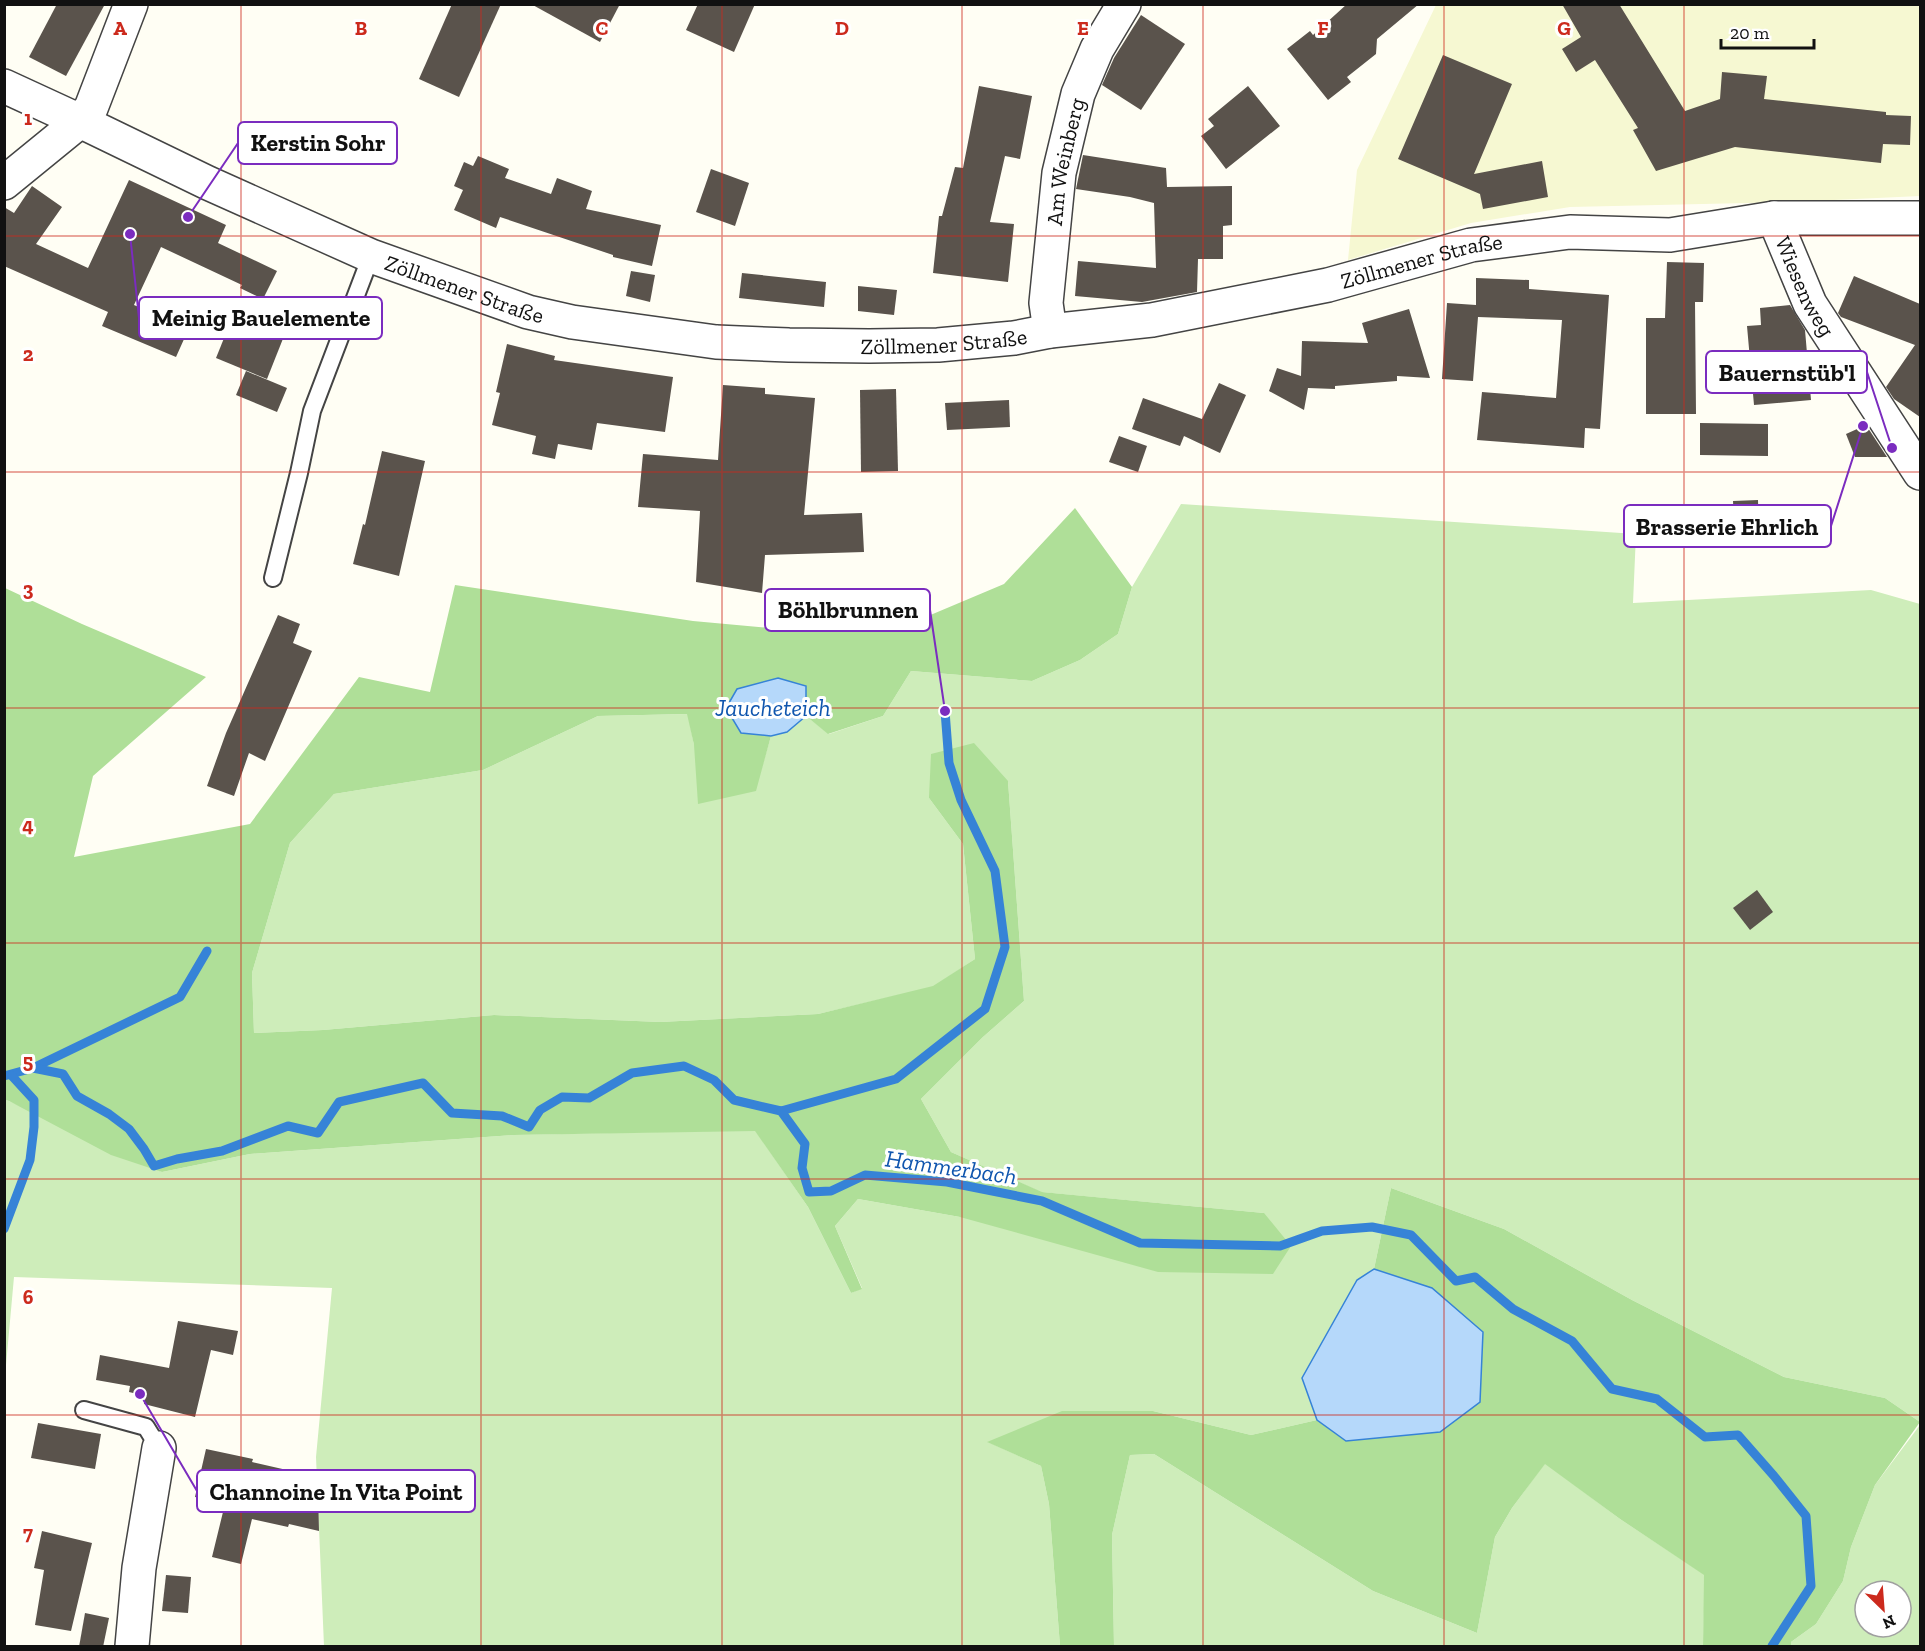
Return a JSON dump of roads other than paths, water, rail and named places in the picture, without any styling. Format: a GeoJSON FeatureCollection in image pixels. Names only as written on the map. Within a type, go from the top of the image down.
{"type":"FeatureCollection","features":[{"type":"Feature","properties":{"kind":"street"},"geometry":{"type":"LineString","coordinates":[[4,183],[80,121],[91,108],[131,4]]}},
{"type":"Feature","properties":{"kind":"street","name":"Am Weinberg"},"geometry":{"type":"LineString","coordinates":[[1050,331],[1046,303],[1059,173],[1078,94],[1096,49],[1122,5]]}},
{"type":"Feature","properties":{"kind":"street","name":"Zöllmener Straße"},"geometry":{"type":"LineString","coordinates":[[4,86],[208,183],[371,256],[528,312],[572,322],[716,342],[938,345],[1014,338],[1050,331],[1106,327],[1176,316],[1328,285],[1471,245],[1570,232],[1670,235],[1774,218],[1920,218]]}},
{"type":"Feature","properties":{"kind":"street","name":"Wiesenweg"},"geometry":{"type":"LineString","coordinates":[[1774,218],[1810,304],[1888,420],[1920,473]]}},
{"type":"Feature","properties":{"kind":"street"},"geometry":{"type":"LineString","coordinates":[[132,1647],[140,1556],[159,1448]]}},
{"type":"Feature","properties":{"kind":"lane"},"geometry":{"type":"LineString","coordinates":[[273,578],[312,411],[371,256]]}},
{"type":"Feature","properties":{"kind":"lane"},"geometry":{"type":"LineString","coordinates":[[84,1410],[146,1426],[159,1448]]}},
{"type":"Feature","properties":{"kind":"water","name":"Jaucheteich"},"geometry":{"type":"Polygon","coordinates":[[[778,678],[806,686],[806,716],[787,732],[771,736],[741,733],[726,708],[737,689],[778,678]]]}},
{"type":"Feature","properties":{"kind":"water"},"geometry":{"type":"Polygon","coordinates":[[[1374,1269],[1432,1288],[1483,1332],[1480,1402],[1440,1432],[1346,1441],[1317,1420],[1302,1378],[1357,1280],[1374,1269]]]}},
{"type":"Feature","properties":{"kind":"waterway"},"geometry":{"type":"LineString","coordinates":[[781,1111],[896,1079],[985,1009],[1005,947],[995,871],[961,800],[949,763],[945,711]]}},
{"type":"Feature","properties":{"kind":"waterway"},"geometry":{"type":"LineString","coordinates":[[33,1068],[180,997],[207,951]]}},
{"type":"Feature","properties":{"kind":"waterway","name":"Hammerbach"},"geometry":{"type":"LineString","coordinates":[[4,1076],[33,1068],[63,1074],[77,1096],[109,1114],[129,1129],[154,1166],[177,1159],[222,1151],[288,1126],[318,1133],[339,1102],[423,1083],[452,1113],[502,1116],[529,1127],[540,1110],[562,1097],[589,1098],[632,1073],[684,1066],[714,1080],[734,1100],[781,1111],[805,1144],[802,1168],[809,1192],[831,1191],[865,1175],[947,1182],[1042,1201],[1140,1243],[1280,1246],[1322,1231],[1372,1227],[1411,1235],[1456,1281],[1475,1277],[1513,1309],[1572,1341],[1612,1389],[1657,1399],[1705,1437],[1738,1435],[1806,1516],[1811,1586],[1772,1646]]}},
{"type":"Feature","properties":{"kind":"waterway"},"geometry":{"type":"LineString","coordinates":[[4,1229],[30,1160],[34,1127],[34,1100],[12,1076]]}},
{"type":"Feature","properties":{"kind":"place","name":"Kerstin Sohr"},"geometry":{"type":"Point","coordinates":[188,217]}},
{"type":"Feature","properties":{"kind":"place","name":"Meinig Bauelemente"},"geometry":{"type":"Point","coordinates":[130,234]}},
{"type":"Feature","properties":{"kind":"place","name":"Brasserie Ehrlich"},"geometry":{"type":"Point","coordinates":[1863,426]}},
{"type":"Feature","properties":{"kind":"place","name":"Bauernstüb'l"},"geometry":{"type":"Point","coordinates":[1892,448]}},
{"type":"Feature","properties":{"kind":"place","name":"Böhlbrunnen"},"geometry":{"type":"Point","coordinates":[945,711]}},
{"type":"Feature","properties":{"kind":"place","name":"Channoine In Vita Point"},"geometry":{"type":"Point","coordinates":[140,1394]}}]}
